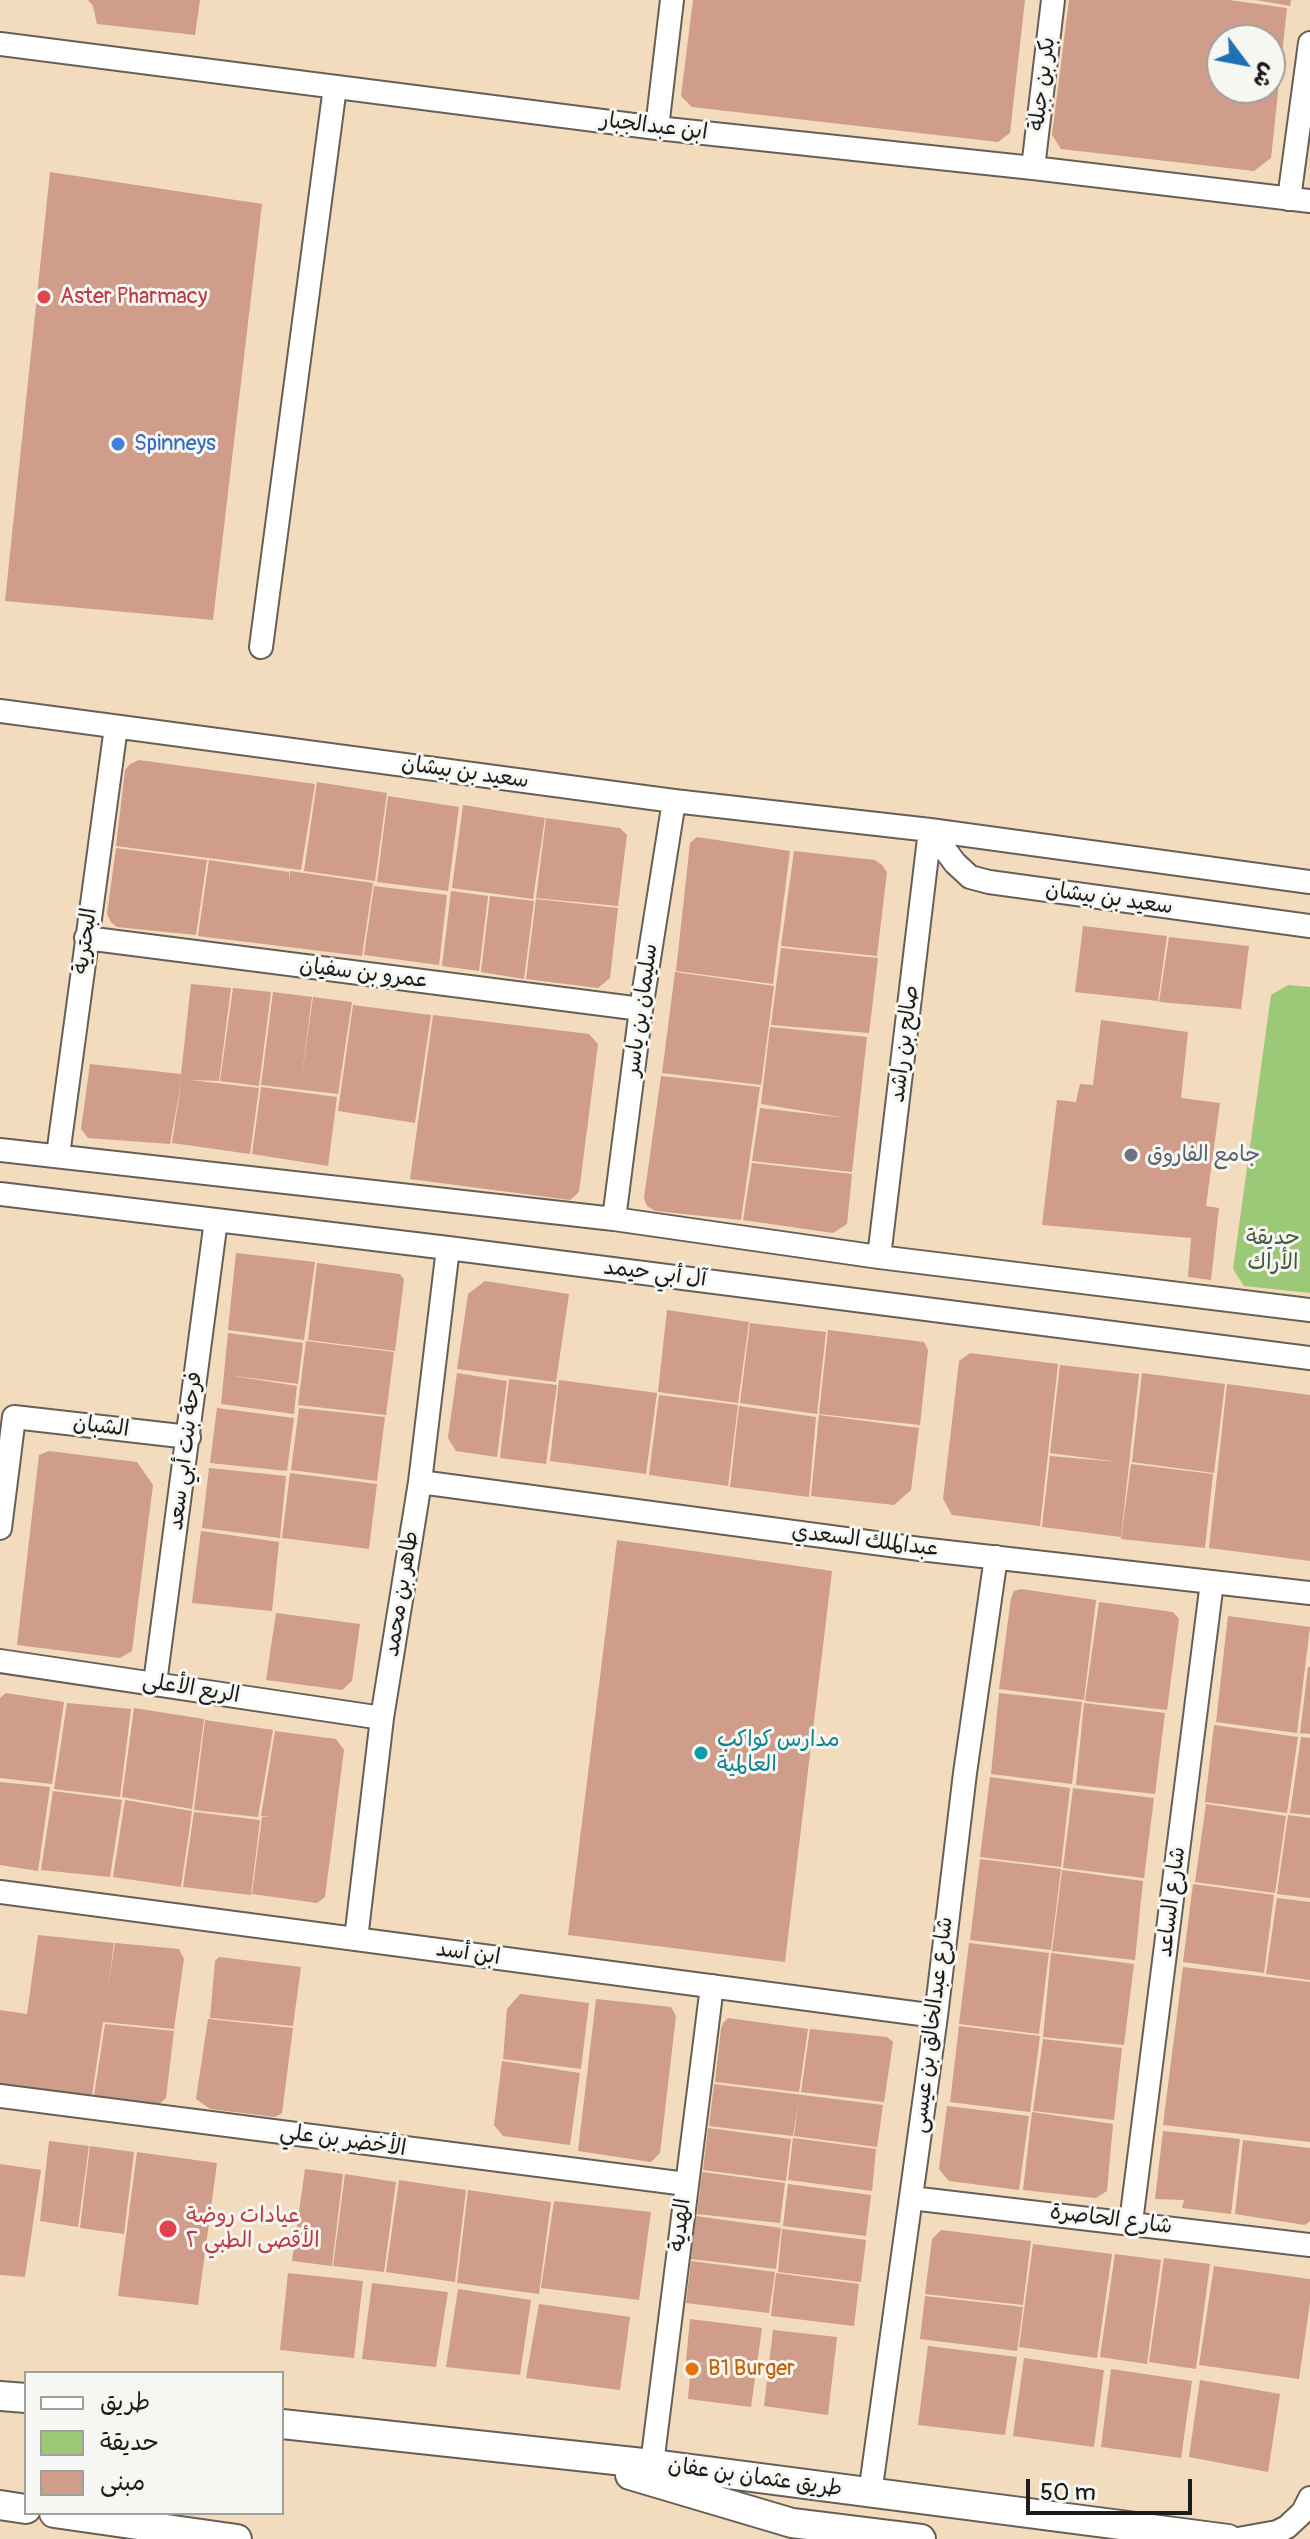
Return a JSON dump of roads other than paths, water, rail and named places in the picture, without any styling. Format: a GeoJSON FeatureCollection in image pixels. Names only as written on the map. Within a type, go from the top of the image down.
{"type":"FeatureCollection","features":[{"type":"Feature","properties":{"kind":"main road"},"geometry":{"type":"LineString","coordinates":[[0,2396],[24,2398]]}},
{"type":"Feature","properties":{"kind":"main road","name":"طريق عثمان بن عفان"},"geometry":{"type":"LineString","coordinates":[[284,2424],[652,2464],[1228,2539]]}},
{"type":"Feature","properties":{"kind":"main road"},"geometry":{"type":"LineString","coordinates":[[551,2452],[792,2523],[921,2539]]}},
{"type":"Feature","properties":{"kind":"main road"},"geometry":{"type":"LineString","coordinates":[[0,2505],[24,2509]]}},
{"type":"Feature","properties":{"kind":"main road"},"geometry":{"type":"LineString","coordinates":[[68,2515],[237,2539]]}},
{"type":"Feature","properties":{"kind":"street"},"geometry":{"type":"LineString","coordinates":[[657,128],[672,0]]}},
{"type":"Feature","properties":{"kind":"street","name":"بكر بن جبلة"},"geometry":{"type":"LineString","coordinates":[[1033,168],[1053,0]]}},
{"type":"Feature","properties":{"kind":"street"},"geometry":{"type":"LineString","coordinates":[[1300,200],[1310,43]]}},
{"type":"Feature","properties":{"kind":"street","name":"ابن عبدالجبار"},"geometry":{"type":"LineString","coordinates":[[0,44],[657,128],[1300,200]]}},
{"type":"Feature","properties":{"kind":"street"},"geometry":{"type":"LineString","coordinates":[[261,647],[335,87]]}},
{"type":"Feature","properties":{"kind":"street","name":"سعيد بن بيشان"},"geometry":{"type":"LineString","coordinates":[[0,711],[1310,882]]}},
{"type":"Feature","properties":{"kind":"street","name":"البحترية"},"geometry":{"type":"LineString","coordinates":[[58,1155],[116,727]]}},
{"type":"Feature","properties":{"kind":"street","name":"سليمان بن ياسر"},"geometry":{"type":"LineString","coordinates":[[614,1219],[641,1009],[674,801]]}},
{"type":"Feature","properties":{"kind":"street","name":"سعيد بن بيشان"},"geometry":{"type":"LineString","coordinates":[[930,830],[970,877],[989,882],[1310,926]]}},
{"type":"Feature","properties":{"kind":"street","name":"صالح بن راشد"},"geometry":{"type":"LineString","coordinates":[[879,1257],[930,830]]}},
{"type":"Feature","properties":{"kind":"street","name":"عمرو بن سفيان"},"geometry":{"type":"LineString","coordinates":[[86,938],[641,1009]]}},
{"type":"Feature","properties":{"kind":"street"},"geometry":{"type":"LineString","coordinates":[[0,1150],[614,1219],[879,1257],[1310,1310]]}},
{"type":"Feature","properties":{"kind":"street","name":"آل أبي حيمد"},"geometry":{"type":"LineString","coordinates":[[0,1194],[1310,1358]]}},
{"type":"Feature","properties":{"kind":"street","name":"فرحة بنت أبي سعد"},"geometry":{"type":"LineString","coordinates":[[155,1683],[216,1220]]}},
{"type":"Feature","properties":{"kind":"street","name":"طاهر بن محمد"},"geometry":{"type":"LineString","coordinates":[[356,1939],[382,1718],[420,1482],[448,1248]]}},
{"type":"Feature","properties":{"kind":"street","name":"الشبان"},"geometry":{"type":"LineString","coordinates":[[0,1528],[14,1417],[189,1437]]}},
{"type":"Feature","properties":{"kind":"street","name":"عبدالملك السعدي"},"geometry":{"type":"LineString","coordinates":[[420,1482],[996,1557],[1310,1593]]}},
{"type":"Feature","properties":{"kind":"street","name":"شارع عبدالخالق بن عيسى"},"geometry":{"type":"LineString","coordinates":[[870,2494],[996,1557]]}},
{"type":"Feature","properties":{"kind":"street","name":"شارع الساعد"},"geometry":{"type":"LineString","coordinates":[[1131,2222],[1212,1582]]}},
{"type":"Feature","properties":{"kind":"street","name":"الريع الأعلى"},"geometry":{"type":"LineString","coordinates":[[0,1661],[382,1718]]}},
{"type":"Feature","properties":{"kind":"street","name":"ابن أسد"},"geometry":{"type":"LineString","coordinates":[[0,1892],[936,2016]]}},
{"type":"Feature","properties":{"kind":"street","name":"الهدية"},"geometry":{"type":"LineString","coordinates":[[652,2464],[712,1986]]}},
{"type":"Feature","properties":{"kind":"street","name":"الأخضر بن علي"},"geometry":{"type":"LineString","coordinates":[[0,2096],[686,2184]]}},
{"type":"Feature","properties":{"kind":"street","name":"شارع الحاصرة"},"geometry":{"type":"LineString","coordinates":[[911,2198],[1310,2245]]}},
{"type":"Feature","properties":{"kind":"street"},"geometry":{"type":"LineString","coordinates":[[1238,2539],[1277,2532],[1287,2527],[1303,2512],[1310,2499]]}},
{"type":"Feature","properties":{"kind":"place","name":"Aster Pharmacy"},"geometry":{"type":"Point","coordinates":[44,297]}},
{"type":"Feature","properties":{"kind":"place","name":"Spinneys"},"geometry":{"type":"Point","coordinates":[118,444]}},
{"type":"Feature","properties":{"kind":"place","name":"جامع الفاروق"},"geometry":{"type":"Point","coordinates":[1131,1155]}},
{"type":"Feature","properties":{"kind":"place","name":"مدارس كواكب العالمية"},"geometry":{"type":"Point","coordinates":[701,1753]}},
{"type":"Feature","properties":{"kind":"place","name":"عيادات روضة الأقصى الطبي ٢"},"geometry":{"type":"Point","coordinates":[168,2229]}},
{"type":"Feature","properties":{"kind":"place","name":"B1 Burger"},"geometry":{"type":"Point","coordinates":[692,2369]}},
{"type":"Feature","properties":{"kind":"park label","name":"حديقة الأراك"},"geometry":{"type":"Point","coordinates":[1273,1250]}}]}
